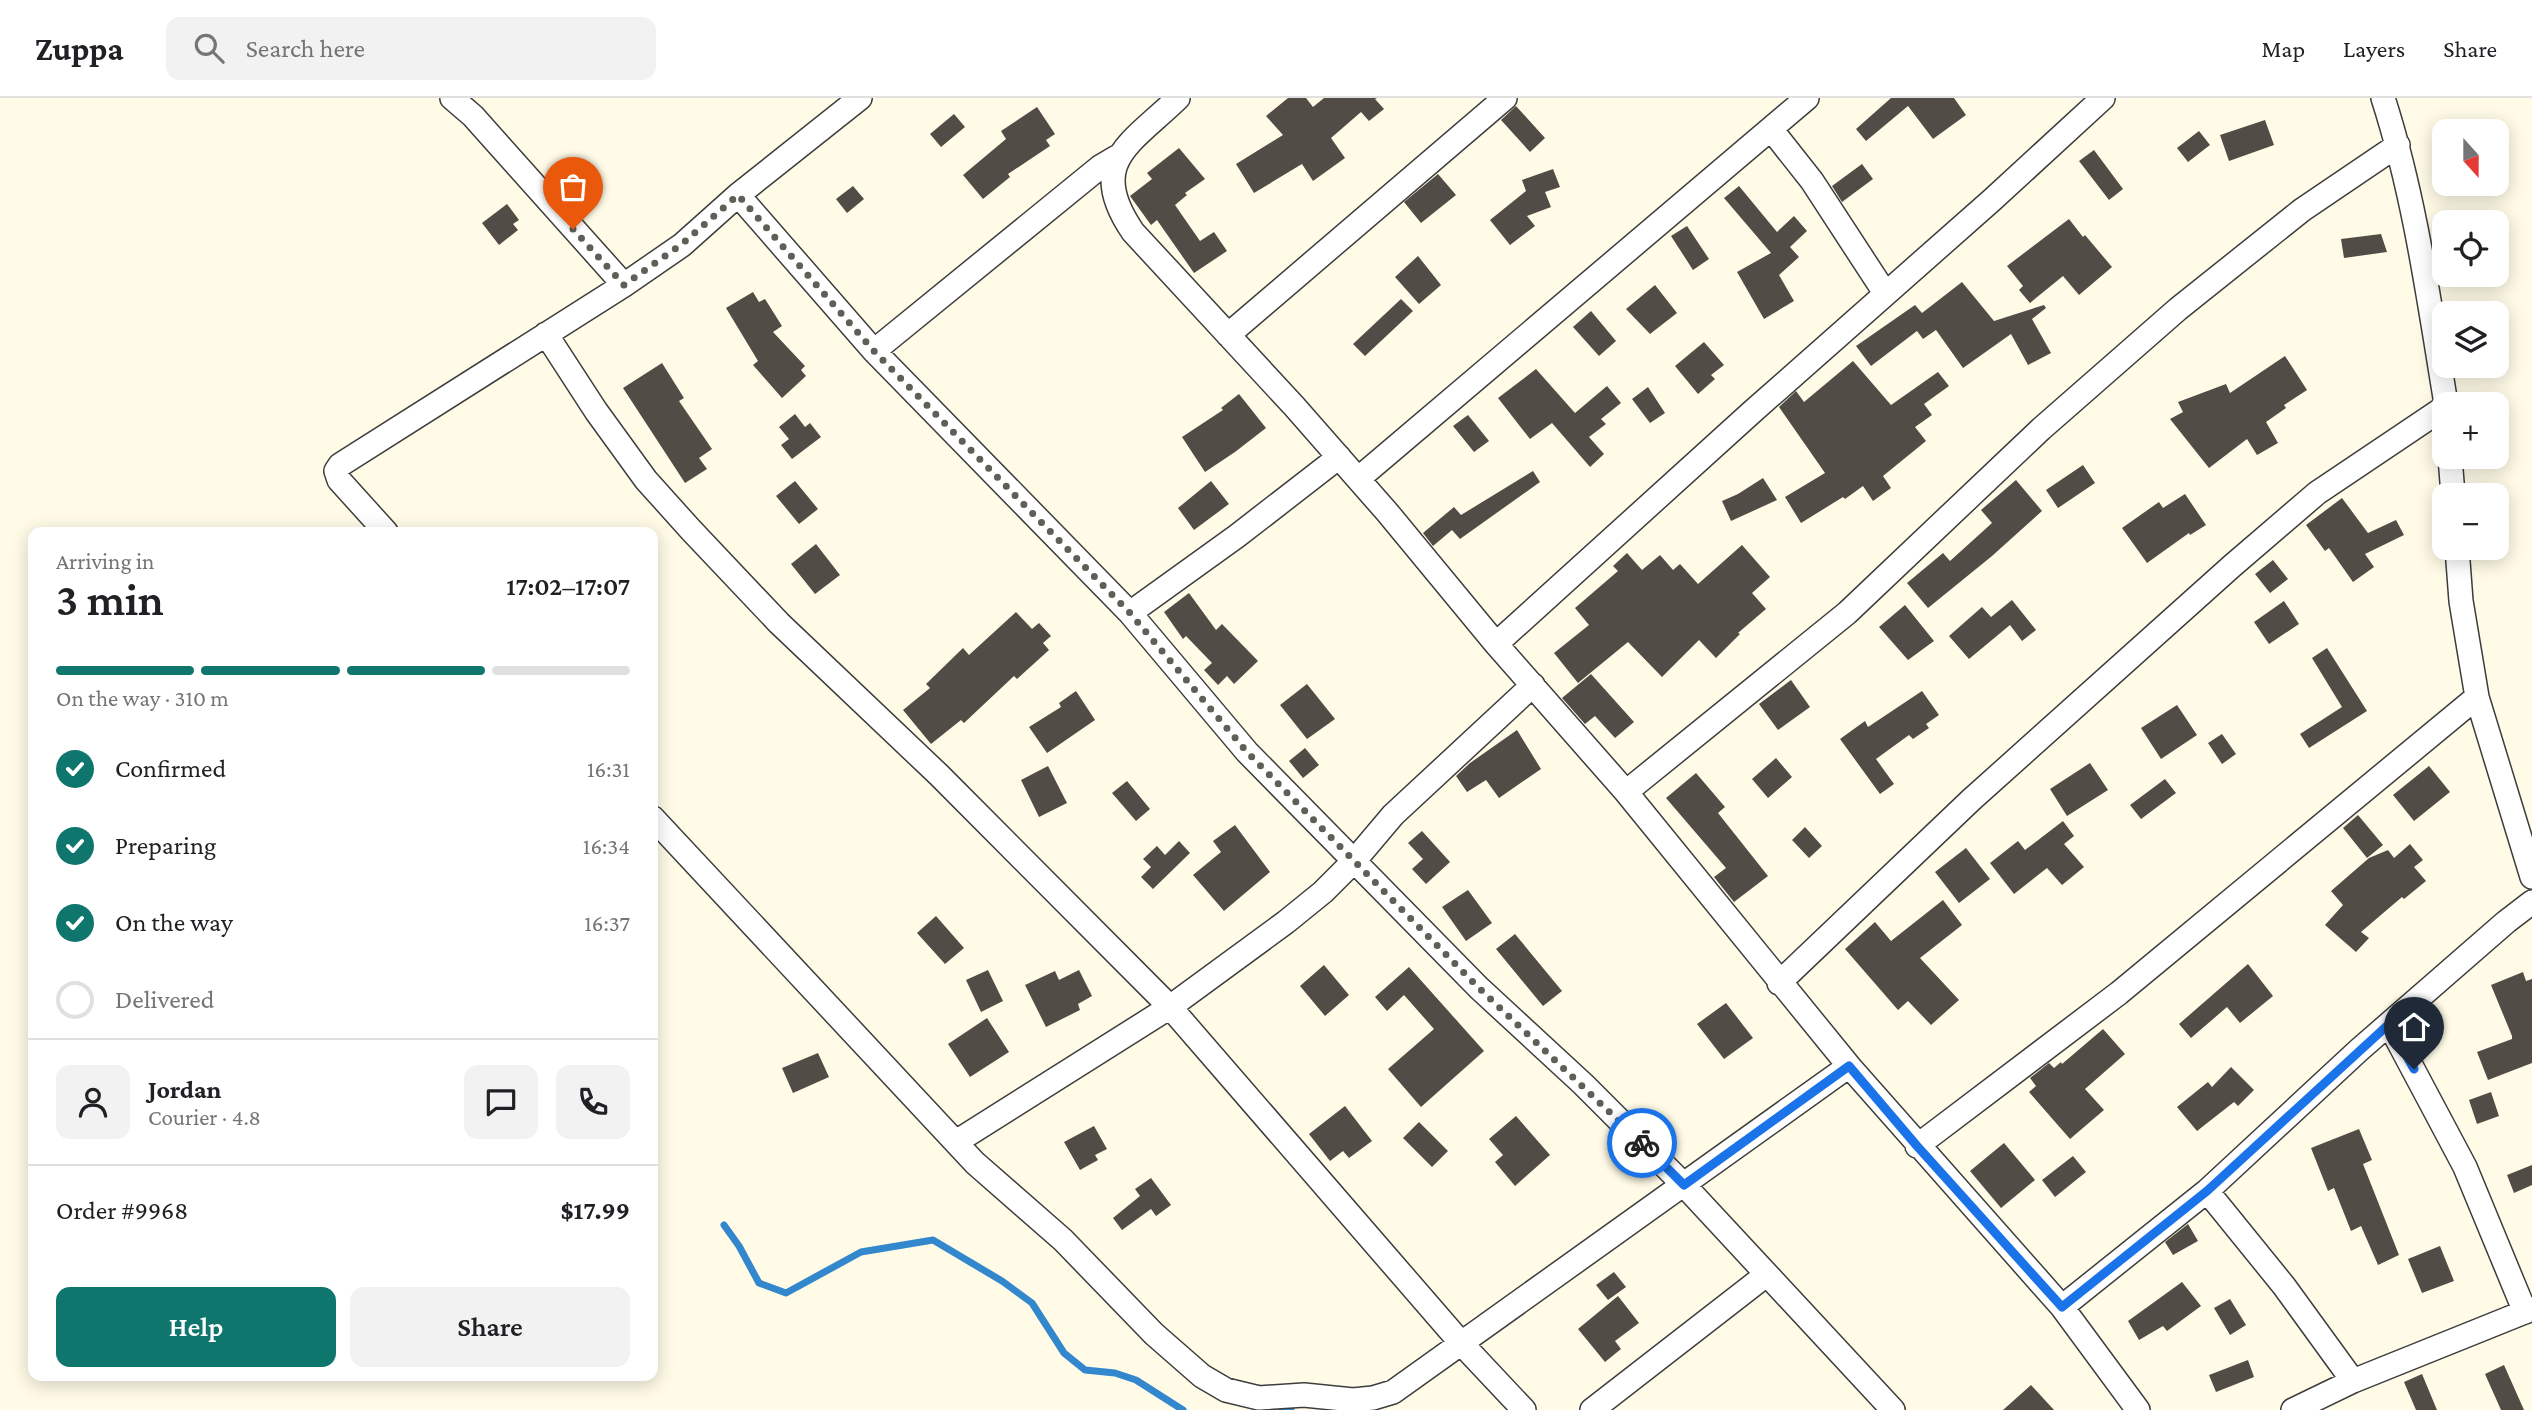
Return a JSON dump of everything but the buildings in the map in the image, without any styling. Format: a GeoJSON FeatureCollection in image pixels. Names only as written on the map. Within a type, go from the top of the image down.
{"type":"FeatureCollection","features":[{"type":"Feature","properties":{"kind":"street"},"geometry":{"type":"LineString","coordinates":[[452,98],[478,107],[624,285]]}},
{"type":"Feature","properties":{"kind":"street"},"geometry":{"type":"LineString","coordinates":[[381,527],[343,487],[336,471],[340,465],[624,285],[682,244],[738,195],[860,98]]}},
{"type":"Feature","properties":{"kind":"street"},"geometry":{"type":"LineString","coordinates":[[874,351],[1100,167],[1117,157],[1178,98]]}},
{"type":"Feature","properties":{"kind":"street"},"geometry":{"type":"LineString","coordinates":[[1228,335],[1504,98]]}},
{"type":"Feature","properties":{"kind":"street"},"geometry":{"type":"LineString","coordinates":[[1358,479],[1807,98]]}},
{"type":"Feature","properties":{"kind":"street"},"geometry":{"type":"LineString","coordinates":[[1496,644],[2103,98]]}},
{"type":"Feature","properties":{"kind":"street"},"geometry":{"type":"LineString","coordinates":[[2383,98],[2398,145],[2423,266],[2443,392]]}},
{"type":"Feature","properties":{"kind":"street"},"geometry":{"type":"LineString","coordinates":[[1771,129],[1812,181],[1885,293]]}},
{"type":"Feature","properties":{"kind":"street"},"geometry":{"type":"LineString","coordinates":[[1626,792],[1847,612],[2041,429],[2178,309],[2302,210],[2398,145]]}},
{"type":"Feature","properties":{"kind":"street"},"geometry":{"type":"LineString","coordinates":[[1117,157],[1113,183],[1125,221],[1142,243],[1339,457],[1496,644],[1626,792],[1849,1066],[2062,1307],[2138,1410]]}},
{"type":"Feature","properties":{"kind":"street"},"geometry":{"type":"LineString","coordinates":[[738,195],[874,351],[1130,613],[1247,752],[1479,988],[1583,1084],[1684,1185],[1892,1410]]}},
{"type":"Feature","properties":{"kind":"street"},"geometry":{"type":"LineString","coordinates":[[546,334],[596,411],[639,470],[691,530],[788,632],[939,775],[1170,1006],[1461,1343],[1524,1410]]}},
{"type":"Feature","properties":{"kind":"street"},"geometry":{"type":"LineString","coordinates":[[1779,983],[1971,800],[2241,558],[2317,493],[2432,415]]}},
{"type":"Feature","properties":{"kind":"street"},"geometry":{"type":"LineString","coordinates":[[1130,613],[1237,536],[1339,457]]}},
{"type":"Feature","properties":{"kind":"street"},"geometry":{"type":"LineString","coordinates":[[2458,560],[2461,601],[2477,697],[2532,877]]}},
{"type":"Feature","properties":{"kind":"street"},"geometry":{"type":"LineString","coordinates":[[956,1142],[1170,1006],[1286,922],[1323,892],[1394,815],[1533,685]]}},
{"type":"Feature","properties":{"kind":"street"},"geometry":{"type":"LineString","coordinates":[[1917,1146],[2119,993],[2477,697]]}},
{"type":"Feature","properties":{"kind":"street"},"geometry":{"type":"LineString","coordinates":[[658,823],[975,1163],[1063,1240],[1202,1377],[1226,1390],[1259,1398],[1304,1395],[1353,1399],[1393,1392],[1419,1376],[1461,1343],[1849,1066]]}},
{"type":"Feature","properties":{"kind":"street"},"geometry":{"type":"LineString","coordinates":[[2062,1307],[2207,1191],[2389,1024],[2532,902]]}},
{"type":"Feature","properties":{"kind":"street"},"geometry":{"type":"LineString","coordinates":[[2292,1410],[2353,1381],[2528,1311],[2465,1167],[2389,1024]]}},
{"type":"Feature","properties":{"kind":"street"},"geometry":{"type":"LineString","coordinates":[[2207,1191],[2284,1286],[2353,1381]]}},
{"type":"Feature","properties":{"kind":"street"},"geometry":{"type":"LineString","coordinates":[[1592,1410],[1766,1275]]}},
{"type":"Feature","properties":{"kind":"waterway"},"geometry":{"type":"LineString","coordinates":[[724,1225],[759,1283],[786,1293],[861,1252],[933,1240],[1002,1281],[1032,1303],[1064,1353],[1085,1370],[1115,1373],[1136,1380],[1183,1410]]}},
{"type":"Feature","properties":{"kind":"waterway"},"geometry":{"type":"LineString","coordinates":[[1281,1410],[1291,1410]]}},
{"type":"Feature","properties":{"kind":"way so far"},"geometry":{"type":"LineString","coordinates":[[573,229],[624,285],[682,244],[738,195],[874,351],[1130,613],[1247,752],[1479,988],[1642,1143]]}},
{"type":"Feature","properties":{"kind":"route"},"geometry":{"type":"LineString","coordinates":[[1642,1143],[1684,1185],[1849,1066],[2062,1307],[2207,1191],[2389,1024],[2414,1069]]}}]}
